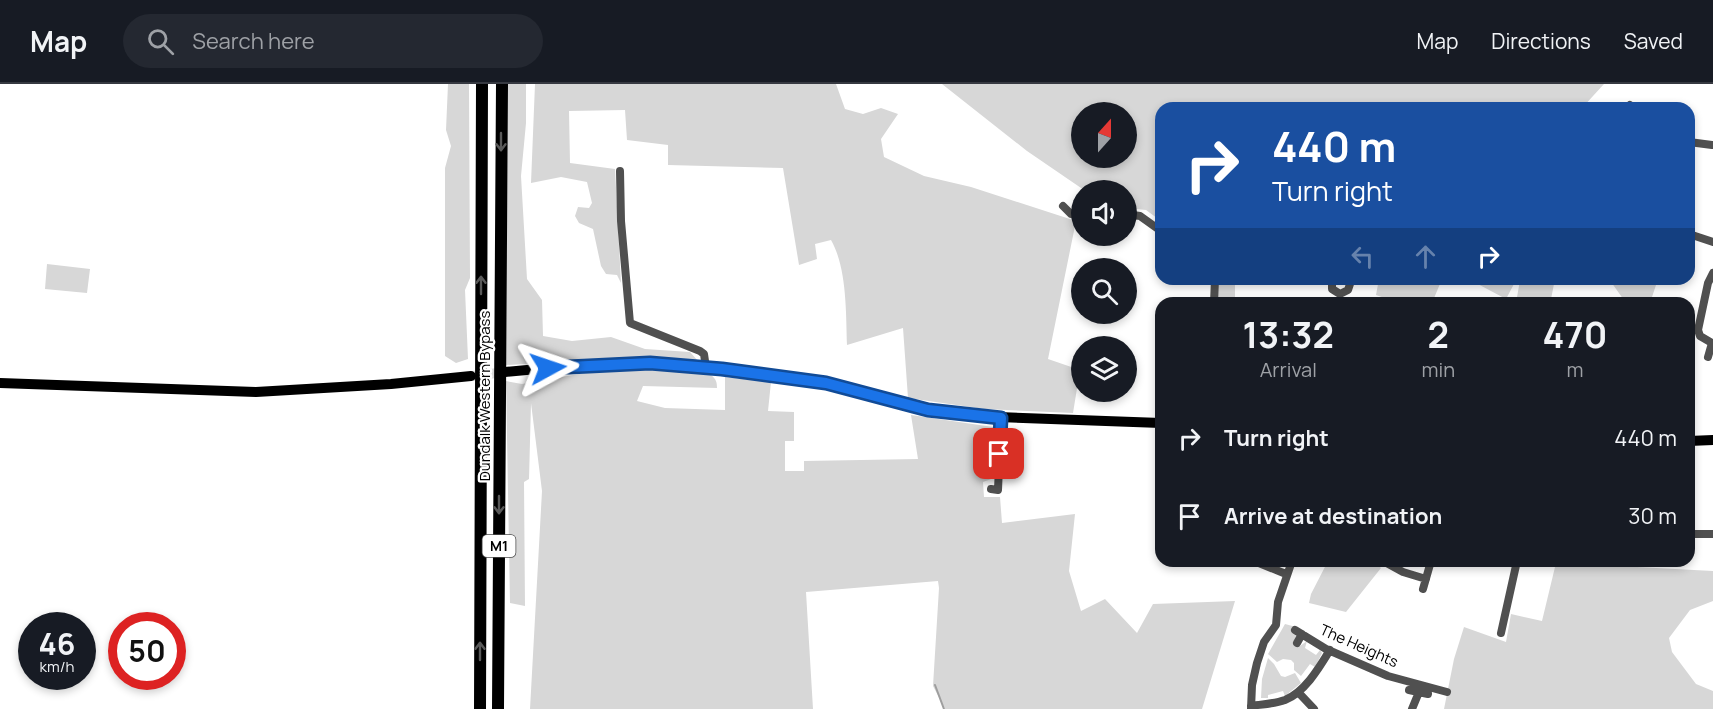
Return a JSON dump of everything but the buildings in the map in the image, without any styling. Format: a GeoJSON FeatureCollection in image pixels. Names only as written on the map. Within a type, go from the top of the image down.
{"type":"FeatureCollection","features":[{"type":"Feature","properties":{"kind":"highway","name":"Dundalk Western Bypass"},"geometry":{"type":"LineString","coordinates":[[480,709],[482,84]]}},
{"type":"Feature","properties":{"kind":"highway","name":"Dundalk Western Bypass"},"geometry":{"type":"LineString","coordinates":[[498,709],[502,373],[502,84]]}},
{"type":"Feature","properties":{"kind":"main road"},"geometry":{"type":"LineString","coordinates":[[502,373],[570,366],[650,363],[826,383],[928,410],[1001,418],[1155,423]]}},
{"type":"Feature","properties":{"kind":"main road"},"geometry":{"type":"LineString","coordinates":[[0,383],[256,392],[391,384],[471,376]]}},
{"type":"Feature","properties":{"kind":"main road"},"geometry":{"type":"LineString","coordinates":[[1695,441],[1713,440]]}},
{"type":"Feature","properties":{"kind":"street"},"geometry":{"type":"LineString","coordinates":[[1695,143],[1712,145]]}},
{"type":"Feature","properties":{"kind":"street"},"geometry":{"type":"LineString","coordinates":[[620,171],[621,221],[630,323],[700,351],[704,354],[706,368]]}},
{"type":"Feature","properties":{"kind":"street"},"geometry":{"type":"LineString","coordinates":[[1063,206],[1071,213]]}},
{"type":"Feature","properties":{"kind":"street"},"geometry":{"type":"LineString","coordinates":[[1137,216],[1155,227]]}},
{"type":"Feature","properties":{"kind":"street"},"geometry":{"type":"LineString","coordinates":[[1695,236],[1713,242]]}},
{"type":"Feature","properties":{"kind":"street"},"geometry":{"type":"LineString","coordinates":[[1708,357],[1712,343],[1700,336],[1698,330],[1708,283],[1713,273]]}},
{"type":"Feature","properties":{"kind":"street"},"geometry":{"type":"LineString","coordinates":[[1331,285],[1338,293],[1344,293],[1350,285]]}},
{"type":"Feature","properties":{"kind":"street"},"geometry":{"type":"LineString","coordinates":[[1336,297],[1338,293]]}},
{"type":"Feature","properties":{"kind":"street"},"geometry":{"type":"LineString","coordinates":[[992,489],[998,490],[1001,418]]}},
{"type":"Feature","properties":{"kind":"street"},"geometry":{"type":"LineString","coordinates":[[1695,534],[1713,534]]}},
{"type":"Feature","properties":{"kind":"street"},"geometry":{"type":"LineString","coordinates":[[1269,567],[1286,574]]}},
{"type":"Feature","properties":{"kind":"street"},"geometry":{"type":"LineString","coordinates":[[1289,567],[1278,602],[1276,625],[1264,642],[1257,663],[1252,685],[1251,707],[1285,700],[1298,692],[1318,669],[1330,650]]}},
{"type":"Feature","properties":{"kind":"street"},"geometry":{"type":"LineString","coordinates":[[1394,567],[1426,579]]}},
{"type":"Feature","properties":{"kind":"street"},"geometry":{"type":"LineString","coordinates":[[1423,590],[1429,567]]}},
{"type":"Feature","properties":{"kind":"street"},"geometry":{"type":"LineString","coordinates":[[1501,633],[1516,567]]}},
{"type":"Feature","properties":{"kind":"street","name":"The Heights"},"geometry":{"type":"LineString","coordinates":[[1297,644],[1299,632],[1330,650],[1388,676],[1444,692],[1439,700]]}},
{"type":"Feature","properties":{"kind":"street"},"geometry":{"type":"LineString","coordinates":[[1409,690],[1428,694]]}},
{"type":"Feature","properties":{"kind":"street"},"geometry":{"type":"LineString","coordinates":[[1298,692],[1314,709]]}},
{"type":"Feature","properties":{"kind":"street"},"geometry":{"type":"LineString","coordinates":[[1412,709],[1419,692]]}},
{"type":"Feature","properties":{"kind":"shaded area"},"geometry":{"type":"Polygon","coordinates":[[[448,84],[469,84],[470,278],[465,290],[468,359],[456,363],[445,356],[445,168],[451,146],[446,130],[448,84]]]}},
{"type":"Feature","properties":{"kind":"shaded area"},"geometry":{"type":"Polygon","coordinates":[[[508,84],[526,84],[526,123],[521,176],[527,279],[542,300],[543,336],[572,341],[611,337],[645,349],[690,352],[698,361],[625,358],[506,365],[508,84]]]}},
{"type":"Feature","properties":{"kind":"shaded area"},"geometry":{"type":"Polygon","coordinates":[[[535,84],[836,84],[845,109],[863,114],[881,108],[898,114],[881,139],[884,157],[924,176],[971,187],[1071,219],[1071,246],[1048,359],[1071,367],[1071,402],[1075,402],[1073,413],[984,409],[908,398],[903,328],[847,345],[843,277],[831,240],[815,244],[817,259],[799,265],[783,168],[668,165],[668,145],[627,140],[625,110],[569,111],[570,163],[615,169],[621,283],[617,275],[606,274],[601,266],[593,229],[579,223],[575,216],[578,207],[589,208],[592,203],[587,182],[561,177],[531,183],[535,84]]]}},
{"type":"Feature","properties":{"kind":"shaded area"},"geometry":{"type":"Polygon","coordinates":[[[942,84],[1604,84],[1588,102],[1155,102],[1155,217],[1146,210],[1137,209],[1137,180],[1071,181],[1027,151],[942,84]]]}},
{"type":"Feature","properties":{"kind":"shaded area"},"geometry":{"type":"Polygon","coordinates":[[[47,264],[90,269],[87,293],[45,289],[47,264]]]}},
{"type":"Feature","properties":{"kind":"shaded area"},"geometry":{"type":"Polygon","coordinates":[[[1217,285],[1235,285],[1235,297],[1216,297],[1217,285]]]}},
{"type":"Feature","properties":{"kind":"shaded area"},"geometry":{"type":"Polygon","coordinates":[[[1378,285],[1440,285],[1434,297],[1382,297],[1376,295],[1378,285]]]}},
{"type":"Feature","properties":{"kind":"shaded area"},"geometry":{"type":"Polygon","coordinates":[[[1480,285],[1513,285],[1507,297],[1502,297],[1480,285]]]}},
{"type":"Feature","properties":{"kind":"shaded area"},"geometry":{"type":"Polygon","coordinates":[[[1519,285],[1554,285],[1551,297],[1517,297],[1519,285]]]}},
{"type":"Feature","properties":{"kind":"shaded area"},"geometry":{"type":"Polygon","coordinates":[[[1613,285],[1656,285],[1652,297],[1622,297],[1613,285]]]}},
{"type":"Feature","properties":{"kind":"shaded area"},"geometry":{"type":"Polygon","coordinates":[[[643,368],[699,371],[715,379],[717,388],[643,386],[637,401],[665,408],[725,410],[725,377],[771,382],[768,411],[794,412],[794,441],[785,441],[785,471],[804,471],[804,461],[918,459],[911,415],[993,427],[994,478],[983,482],[984,497],[1000,497],[1002,523],[1075,514],[1069,571],[1081,611],[1105,599],[1137,633],[1153,604],[1235,601],[1202,709],[945,709],[933,686],[938,581],[806,592],[813,709],[530,709],[542,491],[531,403],[529,479],[524,482],[525,606],[510,603],[506,381],[522,384],[590,372],[643,368]]]}},
{"type":"Feature","properties":{"kind":"shaded area"},"geometry":{"type":"Polygon","coordinates":[[[1325,567],[1381,568],[1346,612],[1309,603],[1311,594],[1325,567]]]}},
{"type":"Feature","properties":{"kind":"shaded area"},"geometry":{"type":"Polygon","coordinates":[[[1555,567],[1637,567],[1713,571],[1713,601],[1690,610],[1669,638],[1672,652],[1696,684],[1713,691],[1713,709],[1444,709],[1454,659],[1464,627],[1506,642],[1511,614],[1542,621],[1555,567]]]}},
{"type":"Feature","properties":{"kind":"shaded area"},"geometry":{"type":"Polygon","coordinates":[[[1285,624],[1296,627],[1294,643],[1300,646],[1307,641],[1305,648],[1316,655],[1320,650],[1322,653],[1315,667],[1310,664],[1301,676],[1294,670],[1294,663],[1291,660],[1283,659],[1277,662],[1268,654],[1285,624]]]}},
{"type":"Feature","properties":{"kind":"shaded area"},"geometry":{"type":"Polygon","coordinates":[[[1268,658],[1281,676],[1285,677],[1295,673],[1301,683],[1285,696],[1283,691],[1268,695],[1268,698],[1261,698],[1262,679],[1268,658]]]}},
{"type":"Feature","properties":{"kind":"waterway"},"geometry":{"type":"LineString","coordinates":[[935,685],[944,709]]}},
{"type":"Feature","properties":{"kind":"tunnel"},"geometry":{"type":"LineString","coordinates":[[473,376],[505,372]]}},
{"type":"Feature","properties":{"kind":"route"},"geometry":{"type":"LineString","coordinates":[[548,368],[650,363],[722,369],[826,383],[928,410],[1001,418],[999,454]]}}]}
